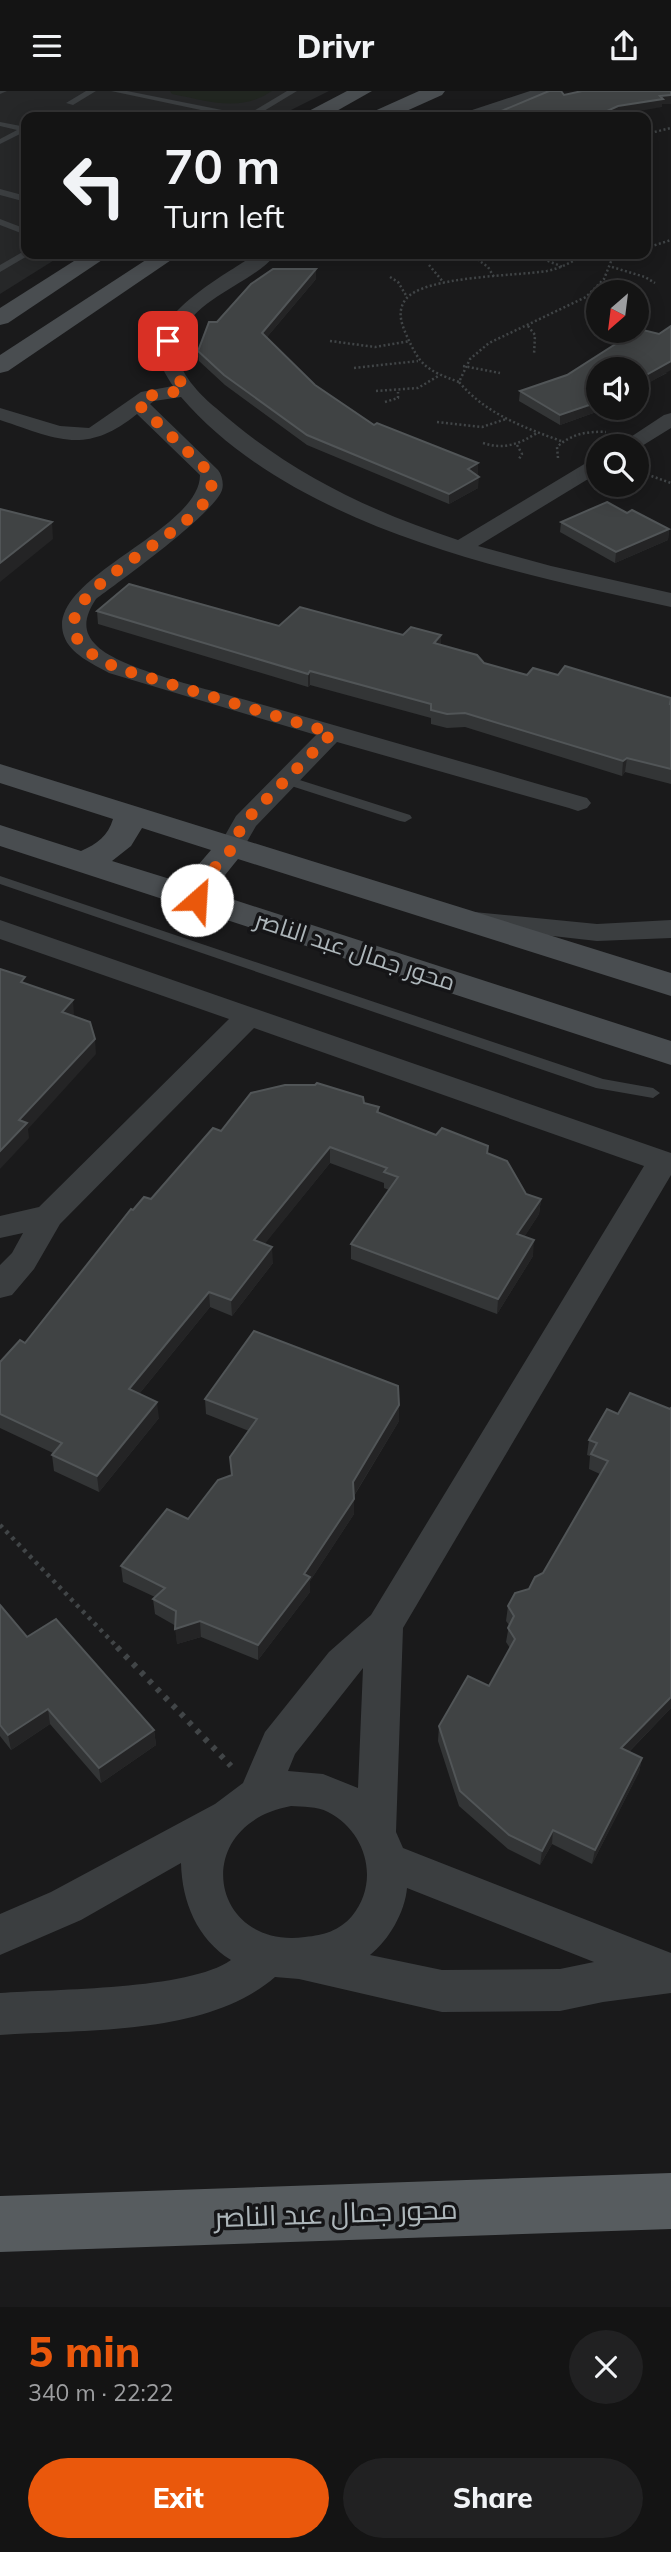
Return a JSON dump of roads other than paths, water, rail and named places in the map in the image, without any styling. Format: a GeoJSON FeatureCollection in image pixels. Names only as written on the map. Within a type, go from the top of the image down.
{"type":"FeatureCollection","features":[{"type":"Feature","properties":{"kind":"main road"},"geometry":{"type":"LineString","coordinates":[[322,112],[362,91]]}},
{"type":"Feature","properties":{"kind":"main road"},"geometry":{"type":"LineString","coordinates":[[388,112],[435,91]]}},
{"type":"Feature","properties":{"kind":"main road"},"geometry":{"type":"LineString","coordinates":[[2,315],[92,259]]}},
{"type":"Feature","properties":{"kind":"main road"},"geometry":{"type":"LineString","coordinates":[[0,366],[161,259]]}},
{"type":"Feature","properties":{"kind":"main road"},"geometry":{"type":"LineString","coordinates":[[0,773],[671,985]]}},
{"type":"Feature","properties":{"kind":"main road"},"geometry":{"type":"LineString","coordinates":[[82,862],[103,854],[119,842],[128,828],[130,814]]}},
{"type":"Feature","properties":{"kind":"main road","name":"محور جمال عبد الناصر"},"geometry":{"type":"LineString","coordinates":[[0,835],[671,1053]]}},
{"type":"Feature","properties":{"kind":"main road"},"geometry":{"type":"LineString","coordinates":[[197,900],[205,878],[232,846]]}},
{"type":"Feature","properties":{"kind":"main road","name":"محور جمال عبد الناصر"},"geometry":{"type":"LineString","coordinates":[[0,2224],[671,2201]]}},
{"type":"Feature","properties":{"kind":"street"},"geometry":{"type":"LineString","coordinates":[[480,112],[546,91]]}},
{"type":"Feature","properties":{"kind":"street"},"geometry":{"type":"LineString","coordinates":[[260,259],[195,306],[177,323],[168,341],[169,360],[185,390],[247,448],[281,469],[363,511],[460,548],[571,579],[671,600]]}},
{"type":"Feature","properties":{"kind":"street"},"geometry":{"type":"LineString","coordinates":[[0,414],[71,433],[89,435],[99,431],[148,396],[185,390]]}},
{"type":"Feature","properties":{"kind":"street"},"geometry":{"type":"LineString","coordinates":[[138,404],[211,474],[211,490],[190,515],[87,596],[75,614],[75,635],[90,653],[117,668],[578,803]]}},
{"type":"Feature","properties":{"kind":"street"},"geometry":{"type":"LineString","coordinates":[[647,434],[671,419]]}},
{"type":"Feature","properties":{"kind":"street"},"geometry":{"type":"LineString","coordinates":[[460,548],[586,471]]}},
{"type":"Feature","properties":{"kind":"street"},"geometry":{"type":"LineString","coordinates":[[232,846],[244,822],[332,733]]}},
{"type":"Feature","properties":{"kind":"street"},"geometry":{"type":"LineString","coordinates":[[460,918],[594,933],[647,933],[671,929]]}},
{"type":"Feature","properties":{"kind":"street"},"geometry":{"type":"LineString","coordinates":[[0,929],[667,1163],[384,1626],[342,1664],[279,1744],[258,1795]]}},
{"type":"Feature","properties":{"kind":"street"},"geometry":{"type":"LineString","coordinates":[[0,1286],[23,1261],[49,1216],[250,1015]]}},
{"type":"Feature","properties":{"kind":"street"},"geometry":{"type":"LineString","coordinates":[[0,1227],[49,1216]]}},
{"type":"Feature","properties":{"kind":"street"},"geometry":{"type":"LineString","coordinates":[[0,2014],[148,2003],[201,1993],[285,1959],[341,1950],[370,1927],[386,1896],[383,1846],[384,1626]]}},
{"type":"Feature","properties":{"kind":"street"},"geometry":{"type":"LineString","coordinates":[[0,1935],[66,1906],[222,1819],[258,1795],[291,1788],[325,1792],[355,1807],[383,1846],[671,1973]]}},
{"type":"Feature","properties":{"kind":"street"},"geometry":{"type":"LineString","coordinates":[[222,1819],[205,1849],[201,1882],[211,1915],[234,1941],[285,1959],[442,1991],[560,1990],[603,1981],[671,1973]]}},
{"type":"Feature","properties":{"kind":"lane"},"geometry":{"type":"LineString","coordinates":[[71,103],[92,91]]}},
{"type":"Feature","properties":{"kind":"lane"},"geometry":{"type":"LineString","coordinates":[[115,91],[222,112]]}},
{"type":"Feature","properties":{"kind":"lane"},"geometry":{"type":"LineString","coordinates":[[256,112],[293,91]]}},
{"type":"Feature","properties":{"kind":"lane"},"geometry":{"type":"LineString","coordinates":[[0,124],[21,128]]}},
{"type":"Feature","properties":{"kind":"lane"},"geometry":{"type":"LineString","coordinates":[[1,142],[21,131]]}},
{"type":"Feature","properties":{"kind":"lane"},"geometry":{"type":"LineString","coordinates":[[0,186],[21,191]]}},
{"type":"Feature","properties":{"kind":"lane"},"geometry":{"type":"LineString","coordinates":[[0,192],[21,198]]}},
{"type":"Feature","properties":{"kind":"lane"},"geometry":{"type":"LineString","coordinates":[[0,222],[21,230]]}},
{"type":"Feature","properties":{"kind":"lane"},"geometry":{"type":"LineString","coordinates":[[0,234],[12,227]]}},
{"type":"Feature","properties":{"kind":"lane"},"geometry":{"type":"LineString","coordinates":[[0,269],[21,256]]}},
{"type":"Feature","properties":{"kind":"lane"},"geometry":{"type":"LineString","coordinates":[[286,780],[405,818]]}},
{"type":"Feature","properties":{"kind":"lane"},"geometry":{"type":"LineString","coordinates":[[0,880],[601,1084],[653,1093]]}}]}
